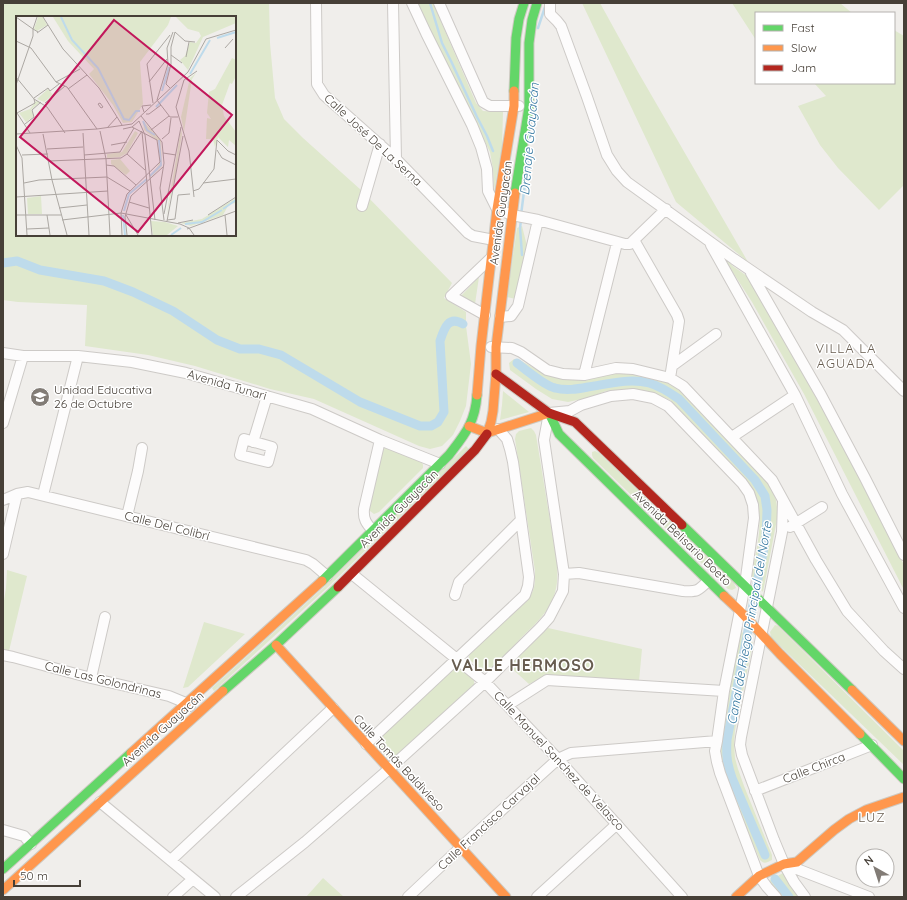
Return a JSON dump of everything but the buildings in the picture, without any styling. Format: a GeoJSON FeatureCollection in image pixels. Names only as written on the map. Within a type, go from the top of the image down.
{"type":"FeatureCollection","features":[{"type":"Feature","properties":{"kind":"main road","name":"Avenida Guayacán"},"geometry":{"type":"LineString","coordinates":[[3,869],[327,576],[455,449],[465,434],[473,418],[476,406],[481,346],[494,240],[514,106],[516,38],[519,19],[524,3]]}},
{"type":"Feature","properties":{"kind":"main road","name":"Avenida Guayacán"},"geometry":{"type":"LineString","coordinates":[[3,890],[198,713],[276,645],[352,574],[475,450],[487,433],[493,411],[496,374],[496,347],[512,215],[529,107],[529,43],[532,20],[537,3]]}},
{"type":"Feature","properties":{"kind":"main road","name":"Avenida Belisario Boeto"},"geometry":{"type":"LineString","coordinates":[[496,374],[549,413],[575,422],[747,587],[904,741]]}},
{"type":"Feature","properties":{"kind":"main road"},"geometry":{"type":"LineString","coordinates":[[469,426],[487,433],[549,413]]}},
{"type":"Feature","properties":{"kind":"main road","name":"Avenida Belisario Boeto"},"geometry":{"type":"LineString","coordinates":[[549,413],[559,434],[742,614],[904,779]]}},
{"type":"Feature","properties":{"kind":"main road","name":"Calle Tomás Baldivieso"},"geometry":{"type":"LineString","coordinates":[[276,645],[506,897]]}},
{"type":"Feature","properties":{"kind":"main road"},"geometry":{"type":"LineString","coordinates":[[736,897],[759,876],[784,864],[797,862],[849,819],[866,810],[904,796]]}},
{"type":"Feature","properties":{"kind":"street","name":"Calle José De La Serna"},"geometry":{"type":"LineString","coordinates":[[316,3],[317,84],[324,95],[396,159],[468,233],[473,236],[494,240]]}},
{"type":"Feature","properties":{"kind":"street"},"geometry":{"type":"LineString","coordinates":[[393,3],[396,159]]}},
{"type":"Feature","properties":{"kind":"street"},"geometry":{"type":"LineString","coordinates":[[412,3],[472,125],[481,147],[487,169],[488,191],[498,210],[512,215],[538,220],[617,242],[630,244],[666,209]]}},
{"type":"Feature","properties":{"kind":"street"},"geometry":{"type":"LineString","coordinates":[[439,3],[482,102],[490,106],[529,107]]}},
{"type":"Feature","properties":{"kind":"street"},"geometry":{"type":"LineString","coordinates":[[550,3],[550,14],[561,26],[607,155],[616,171],[627,182],[749,269],[812,312],[843,330],[904,391]]}},
{"type":"Feature","properties":{"kind":"street"},"geometry":{"type":"LineString","coordinates":[[519,19],[532,20],[544,18],[550,14]]}},
{"type":"Feature","properties":{"kind":"street"},"geometry":{"type":"LineString","coordinates":[[362,206],[380,144]]}},
{"type":"Feature","properties":{"kind":"street"},"geometry":{"type":"LineString","coordinates":[[500,317],[511,316],[518,306],[538,220]]}},
{"type":"Feature","properties":{"kind":"street"},"geometry":{"type":"LineString","coordinates":[[634,240],[679,320],[670,378]]}},
{"type":"Feature","properties":{"kind":"street"},"geometry":{"type":"LineString","coordinates":[[708,240],[795,395],[842,494],[904,608]]}},
{"type":"Feature","properties":{"kind":"street"},"geometry":{"type":"LineString","coordinates":[[584,375],[617,242]]}},
{"type":"Feature","properties":{"kind":"street"},"geometry":{"type":"LineString","coordinates":[[485,315],[451,296],[492,256]]}},
{"type":"Feature","properties":{"kind":"street"},"geometry":{"type":"LineString","coordinates":[[749,269],[821,395],[904,555]]}},
{"type":"Feature","properties":{"kind":"street"},"geometry":{"type":"LineString","coordinates":[[672,366],[716,334]]}},
{"type":"Feature","properties":{"kind":"street"},"geometry":{"type":"LineString","coordinates":[[481,346],[512,348],[521,352],[547,370],[563,374],[584,375],[616,368],[633,369],[670,378],[683,386],[772,480],[816,560],[847,611],[884,651],[904,669]]}},
{"type":"Feature","properties":{"kind":"street","name":"Avenida Tunari"},"geometry":{"type":"LineString","coordinates":[[3,354],[23,356],[78,356],[132,362],[186,373],[312,409],[380,440],[440,464]]}},
{"type":"Feature","properties":{"kind":"street"},"geometry":{"type":"LineString","coordinates":[[3,423],[23,356]]}},
{"type":"Feature","properties":{"kind":"street"},"geometry":{"type":"LineString","coordinates":[[43,495],[78,356]]}},
{"type":"Feature","properties":{"kind":"street"},"geometry":{"type":"LineString","coordinates":[[236,897],[305,842],[389,769],[485,682],[549,618],[563,591],[564,574],[544,440],[549,413],[570,411],[581,405],[612,396],[633,394],[653,398],[668,406],[742,483],[749,493],[753,505],[754,518],[747,587],[724,691],[715,751],[717,762],[759,876],[776,897]]}},
{"type":"Feature","properties":{"kind":"street"},"geometry":{"type":"LineString","coordinates":[[732,437],[795,395]]}},
{"type":"Feature","properties":{"kind":"street"},"geometry":{"type":"LineString","coordinates":[[253,442],[267,396]]}},
{"type":"Feature","properties":{"kind":"street"},"geometry":{"type":"LineString","coordinates":[[366,744],[526,595],[529,578],[510,449],[507,439],[498,429]]}},
{"type":"Feature","properties":{"kind":"street"},"geometry":{"type":"LineString","coordinates":[[372,531],[363,516],[380,440]]}},
{"type":"Feature","properties":{"kind":"street"},"geometry":{"type":"LineString","coordinates":[[127,516],[142,448]]}},
{"type":"Feature","properties":{"kind":"street","name":"Calle Del Colibrí"},"geometry":{"type":"LineString","coordinates":[[3,500],[17,494],[28,492],[43,495],[306,560],[327,576]]}},
{"type":"Feature","properties":{"kind":"street"},"geometry":{"type":"LineString","coordinates":[[3,554],[17,494]]}},
{"type":"Feature","properties":{"kind":"street"},"geometry":{"type":"LineString","coordinates":[[783,500],[782,532],[764,604],[740,745],[755,791],[784,864],[794,882],[805,897]]}},
{"type":"Feature","properties":{"kind":"street"},"geometry":{"type":"LineString","coordinates":[[782,532],[822,507]]}},
{"type":"Feature","properties":{"kind":"street"},"geometry":{"type":"LineString","coordinates":[[454,595],[459,582],[521,520]]}},
{"type":"Feature","properties":{"kind":"street"},"geometry":{"type":"LineString","coordinates":[[564,574],[579,572],[694,592],[700,589],[708,581]]}},
{"type":"Feature","properties":{"kind":"street","name":"Calle Manuel Sanchez de Velasco"},"geometry":{"type":"LineString","coordinates":[[352,574],[485,682],[558,759],[682,897]]}},
{"type":"Feature","properties":{"kind":"street"},"geometry":{"type":"LineString","coordinates":[[91,678],[105,617]]}},
{"type":"Feature","properties":{"kind":"street","name":"Calle Las Golondrinas"},"geometry":{"type":"LineString","coordinates":[[3,655],[91,678],[169,696],[186,703],[198,713]]}},
{"type":"Feature","properties":{"kind":"street"},"geometry":{"type":"LineString","coordinates":[[508,705],[547,680],[724,691]]}},
{"type":"Feature","properties":{"kind":"street"},"geometry":{"type":"LineString","coordinates":[[171,860],[333,708]]}},
{"type":"Feature","properties":{"kind":"street","name":"Calle Francisco Carvajal"},"geometry":{"type":"LineString","coordinates":[[408,897],[558,759],[571,753],[716,741]]}},
{"type":"Feature","properties":{"kind":"street","name":"Calle Chirca"},"geometry":{"type":"LineString","coordinates":[[755,791],[872,745]]}},
{"type":"Feature","properties":{"kind":"street"},"geometry":{"type":"LineString","coordinates":[[100,802],[215,897]]}},
{"type":"Feature","properties":{"kind":"street"},"geometry":{"type":"LineString","coordinates":[[537,897],[617,824]]}},
{"type":"Feature","properties":{"kind":"street"},"geometry":{"type":"LineString","coordinates":[[3,830],[24,836],[31,844]]}},
{"type":"Feature","properties":{"kind":"street"},"geometry":{"type":"LineString","coordinates":[[784,864],[869,897]]}},
{"type":"Feature","properties":{"kind":"street"},"geometry":{"type":"LineString","coordinates":[[173,897],[193,879]]}},
{"type":"Feature","properties":{"kind":"green space"},"geometry":{"type":"Polygon","coordinates":[[[3,3],[269,3],[270,43],[275,98],[284,119],[361,190],[452,283],[444,298],[466,312],[466,326],[471,364],[466,406],[453,435],[442,446],[430,449],[419,446],[314,399],[270,389],[195,366],[148,355],[85,346],[87,305],[3,300],[3,3]]]}},
{"type":"Feature","properties":{"kind":"green space"},"geometry":{"type":"Polygon","coordinates":[[[418,3],[433,3],[476,103],[483,111],[503,112],[502,148],[494,190],[493,169],[490,152],[434,39],[418,3]]]}},
{"type":"Feature","properties":{"kind":"green space"},"geometry":{"type":"Polygon","coordinates":[[[582,3],[600,3],[638,72],[748,262],[676,202],[582,3]]]}},
{"type":"Feature","properties":{"kind":"green space"},"geometry":{"type":"Polygon","coordinates":[[[732,3],[840,3],[851,12],[755,12],[755,38],[732,3]]]}},
{"type":"Feature","properties":{"kind":"green space"},"geometry":{"type":"Polygon","coordinates":[[[895,31],[904,36],[904,185],[879,210],[838,168],[820,145],[798,106],[826,96],[815,84],[895,84],[895,31]]]}},
{"type":"Feature","properties":{"kind":"green space"},"geometry":{"type":"Polygon","coordinates":[[[522,226],[527,246],[516,299],[507,297],[517,228],[522,226]]]}},
{"type":"Feature","properties":{"kind":"green space"},"geometry":{"type":"Polygon","coordinates":[[[723,257],[747,276],[860,477],[904,565],[904,590],[804,394],[752,302],[723,257]]]}},
{"type":"Feature","properties":{"kind":"green space"},"geometry":{"type":"Polygon","coordinates":[[[479,277],[475,304],[461,296],[479,277]]]}},
{"type":"Feature","properties":{"kind":"green space"},"geometry":{"type":"Polygon","coordinates":[[[514,359],[544,373],[560,378],[579,380],[611,374],[625,374],[659,378],[672,383],[684,392],[765,480],[772,490],[776,500],[778,514],[763,592],[751,579],[760,523],[758,504],[752,489],[670,400],[651,392],[626,389],[606,391],[587,398],[568,402],[552,399],[510,370],[509,363],[514,359]]]}},
{"type":"Feature","properties":{"kind":"green space"},"geometry":{"type":"Polygon","coordinates":[[[503,391],[529,412],[500,420],[503,391]]]}},
{"type":"Feature","properties":{"kind":"green space"},"geometry":{"type":"Polygon","coordinates":[[[531,428],[536,435],[557,563],[556,587],[550,605],[538,621],[490,670],[482,671],[469,659],[471,652],[527,601],[532,594],[534,587],[535,571],[515,439],[516,434],[519,431],[531,428]]]}},
{"type":"Feature","properties":{"kind":"green space"},"geometry":{"type":"Polygon","coordinates":[[[466,446],[469,449],[326,589],[214,691],[212,688],[322,589],[466,446]]]}},
{"type":"Feature","properties":{"kind":"green space"},"geometry":{"type":"Polygon","coordinates":[[[385,448],[422,462],[423,468],[379,512],[374,514],[368,507],[385,448]]]}},
{"type":"Feature","properties":{"kind":"green space"},"geometry":{"type":"Polygon","coordinates":[[[595,451],[599,453],[734,583],[736,588],[732,590],[728,589],[593,458],[592,452],[595,451]]]}},
{"type":"Feature","properties":{"kind":"green space"},"geometry":{"type":"Polygon","coordinates":[[[7,570],[27,576],[9,651],[3,650],[3,607],[7,570]]]}},
{"type":"Feature","properties":{"kind":"green space"},"geometry":{"type":"Polygon","coordinates":[[[204,622],[245,634],[188,687],[183,688],[204,622]]]}},
{"type":"Feature","properties":{"kind":"green space"},"geometry":{"type":"Polygon","coordinates":[[[775,625],[778,626],[904,751],[904,765],[771,637],[770,632],[775,625]]]}},
{"type":"Feature","properties":{"kind":"green space"},"geometry":{"type":"Polygon","coordinates":[[[548,628],[642,649],[639,681],[545,676],[529,684],[509,666],[548,628]]]}},
{"type":"Feature","properties":{"kind":"green space"},"geometry":{"type":"Polygon","coordinates":[[[741,631],[753,643],[735,730],[735,758],[744,786],[772,855],[772,860],[765,863],[760,860],[741,817],[721,756],[728,699],[741,631]]]}},
{"type":"Feature","properties":{"kind":"green space"},"geometry":{"type":"Polygon","coordinates":[[[453,669],[459,669],[473,678],[474,685],[472,688],[393,758],[389,758],[378,746],[378,738],[453,669]]]}},
{"type":"Feature","properties":{"kind":"green space"},"geometry":{"type":"Polygon","coordinates":[[[783,873],[800,897],[781,897],[775,890],[769,881],[783,873]]]}},
{"type":"Feature","properties":{"kind":"green space"},"geometry":{"type":"Polygon","coordinates":[[[323,878],[344,897],[306,897],[323,878]]]}},
{"type":"Feature","properties":{"kind":"waterway"},"geometry":{"type":"LineString","coordinates":[[430,3],[442,43],[493,151]]}},
{"type":"Feature","properties":{"kind":"waterway","name":"Drenaje Guayacán"},"geometry":{"type":"LineString","coordinates":[[538,28],[546,4]]}},
{"type":"Feature","properties":{"kind":"waterway","name":"Drenaje Guayacán"},"geometry":{"type":"LineString","coordinates":[[521,215],[529,152]]}},
{"type":"Feature","properties":{"kind":"waterway"},"geometry":{"type":"LineString","coordinates":[[521,220],[520,228],[522,255]]}},
{"type":"Feature","properties":{"kind":"waterway","name":"Canal de Riego Principal del Norte"},"geometry":{"type":"LineString","coordinates":[[3,263],[17,261],[40,270],[104,281],[133,292],[173,311],[217,340],[240,349],[259,349],[281,355],[360,402],[420,426],[431,426],[438,422],[444,412],[440,341],[445,328],[450,322],[454,321],[463,324]]}},
{"type":"Feature","properties":{"kind":"waterway","name":"Canal de Riego Principal del Norte"},"geometry":{"type":"LineString","coordinates":[[517,363],[546,384],[559,389],[567,390],[634,381],[649,383],[657,386],[679,399],[755,480],[765,496],[767,510],[766,537],[727,740],[728,764],[732,778],[765,855]]}},
{"type":"Feature","properties":{"kind":"waterway","name":"Canal de Riego Principal del Norte"},"geometry":{"type":"LineString","coordinates":[[775,879],[789,897]]}},
{"type":"Feature","properties":{"kind":"traffic: fast"},"geometry":{"type":"LineString","coordinates":[[514,91],[516,38],[519,19],[524,3]]}},
{"type":"Feature","properties":{"kind":"traffic: fast"},"geometry":{"type":"LineString","coordinates":[[515,193],[529,107],[529,43],[532,20],[537,3]]}},
{"type":"Feature","properties":{"kind":"traffic: fast"},"geometry":{"type":"LineString","coordinates":[[322,581],[449,455],[468,428],[474,413],[477,395]]}},
{"type":"Feature","properties":{"kind":"traffic: fast"},"geometry":{"type":"LineString","coordinates":[[549,413],[559,434],[724,596]]}},
{"type":"Feature","properties":{"kind":"traffic: fast"},"geometry":{"type":"LineString","coordinates":[[682,525],[852,690]]}},
{"type":"Feature","properties":{"kind":"traffic: fast"},"geometry":{"type":"LineString","coordinates":[[223,691],[276,645],[338,587]]}},
{"type":"Feature","properties":{"kind":"traffic: fast"},"geometry":{"type":"LineString","coordinates":[[860,734],[904,779]]}},
{"type":"Feature","properties":{"kind":"traffic: fast"},"geometry":{"type":"LineString","coordinates":[[3,869],[131,753]]}},
{"type":"Feature","properties":{"kind":"traffic: slow"},"geometry":{"type":"LineString","coordinates":[[477,395],[481,346],[497,209],[514,106],[514,91]]}},
{"type":"Feature","properties":{"kind":"traffic: slow"},"geometry":{"type":"LineString","coordinates":[[487,434],[493,411],[496,374],[496,347],[515,193]]}},
{"type":"Feature","properties":{"kind":"traffic: slow"},"geometry":{"type":"LineString","coordinates":[[469,426],[487,433],[549,413]]}},
{"type":"Feature","properties":{"kind":"traffic: slow"},"geometry":{"type":"LineString","coordinates":[[131,753],[322,581]]}},
{"type":"Feature","properties":{"kind":"traffic: slow"},"geometry":{"type":"LineString","coordinates":[[724,596],[860,734]]}},
{"type":"Feature","properties":{"kind":"traffic: slow"},"geometry":{"type":"LineString","coordinates":[[276,645],[506,897]]}},
{"type":"Feature","properties":{"kind":"traffic: slow"},"geometry":{"type":"LineString","coordinates":[[852,690],[904,741]]}},
{"type":"Feature","properties":{"kind":"traffic: slow"},"geometry":{"type":"LineString","coordinates":[[3,890],[223,691]]}},
{"type":"Feature","properties":{"kind":"traffic: slow"},"geometry":{"type":"LineString","coordinates":[[736,897],[759,876],[784,864],[797,862],[849,819],[866,810],[904,797]]}},
{"type":"Feature","properties":{"kind":"traffic: jam"},"geometry":{"type":"LineString","coordinates":[[496,374],[549,413],[575,422],[682,525]]}},
{"type":"Feature","properties":{"kind":"traffic: jam"},"geometry":{"type":"LineString","coordinates":[[338,587],[475,450],[487,434]]}},
{"type":"Feature","properties":{"kind":"place","name":"Unidad Educativa 26 de Octubre"},"geometry":{"type":"Point","coordinates":[40,397]}},
{"type":"Feature","properties":{"kind":"district","name":"VILLA LA AGUADA"},"geometry":{"type":"Point","coordinates":[846,356]}},
{"type":"Feature","properties":{"kind":"district","name":"VALLE HERMOSO"},"geometry":{"type":"Point","coordinates":[523,665]}},
{"type":"Feature","properties":{"kind":"district","name":"LUZ"},"geometry":{"type":"Point","coordinates":[872,817]}}]}
